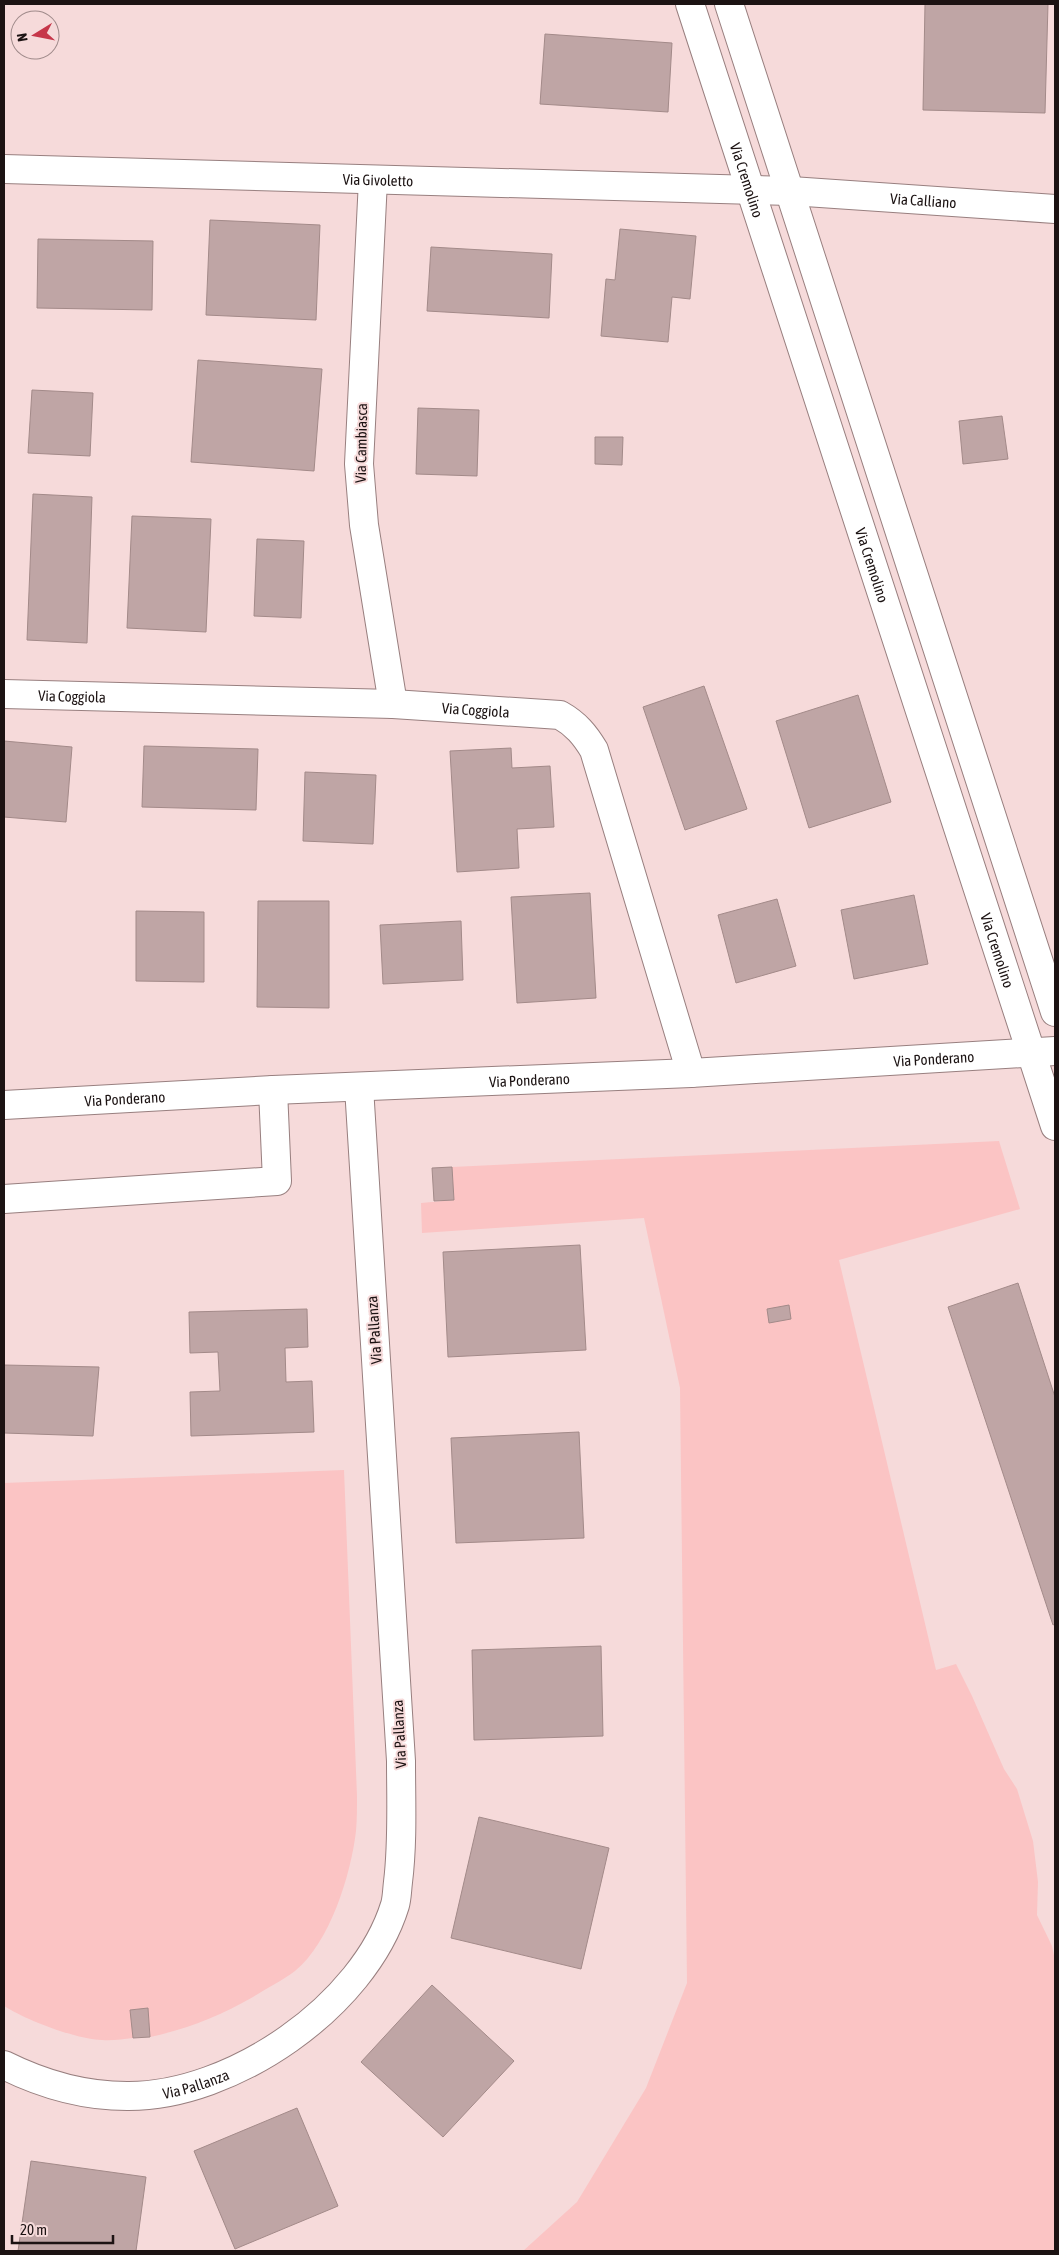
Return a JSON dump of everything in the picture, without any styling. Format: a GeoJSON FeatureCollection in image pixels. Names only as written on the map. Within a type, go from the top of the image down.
{"type":"FeatureCollection","features":[{"type":"Feature","properties":{"kind":"street","name":"Via Cremolino"},"geometry":{"type":"LineString","coordinates":[[690,4],[751,190],[1043,1051],[1055,1126]]}},
{"type":"Feature","properties":{"kind":"street"},"geometry":{"type":"LineString","coordinates":[[729,4],[1055,1012]]}},
{"type":"Feature","properties":{"kind":"street","name":"Via Givoletto"},"geometry":{"type":"LineString","coordinates":[[4,169],[791,191]]}},
{"type":"Feature","properties":{"kind":"street","name":"Via Cambiasca"},"geometry":{"type":"LineString","coordinates":[[373,180],[359,464],[364,525],[392,704]]}},
{"type":"Feature","properties":{"kind":"street","name":"Via Calliano"},"geometry":{"type":"LineString","coordinates":[[791,191],[1055,209]]}},
{"type":"Feature","properties":{"kind":"street","name":"Via Coggiola"},"geometry":{"type":"LineString","coordinates":[[4,694],[392,704],[560,715],[574,722],[586,736],[594,750],[691,1073]]}},
{"type":"Feature","properties":{"kind":"street","name":"Via Ponderano"},"geometry":{"type":"LineString","coordinates":[[4,1105],[272,1090],[359,1088],[691,1073],[1043,1051]]}},
{"type":"Feature","properties":{"kind":"street","name":"Via Pallanza"},"geometry":{"type":"LineString","coordinates":[[4,2065],[40,2081],[95,2095],[129,2096],[158,2094],[195,2085],[232,2072],[286,2040],[321,2014],[358,1976],[382,1936],[395,1904],[400,1864],[401,1761],[359,1088]]}},
{"type":"Feature","properties":{"kind":"street"},"geometry":{"type":"LineString","coordinates":[[4,1199],[277,1181],[272,1090]]}},
{"type":"Feature","properties":{"kind":"shaded area"},"geometry":{"type":"Polygon","coordinates":[[[999,1141],[1020,1209],[839,1260],[936,1670],[956,1664],[1004,1769],[1017,1789],[1033,1841],[1038,1882],[1037,1915],[1052,1946],[1055,1960],[1055,2251],[523,2251],[577,2202],[646,2088],[687,1983],[680,1388],[644,1218],[422,1233],[421,1203],[454,1200],[452,1167],[999,1141]]]}},
{"type":"Feature","properties":{"kind":"shaded area"},"geometry":{"type":"Polygon","coordinates":[[[344,1470],[357,1822],[344,1887],[337,1907],[319,1943],[295,1971],[253,1997],[203,2021],[150,2037],[148,2009],[131,2010],[133,2038],[106,2040],[91,2039],[51,2028],[4,2006],[4,1483],[344,1470]]]}},
{"type":"Feature","properties":{"kind":"building"},"geometry":{"type":"Polygon","coordinates":[[[925,4],[1048,4],[1045,113],[923,110],[925,4]]]}},
{"type":"Feature","properties":{"kind":"building"},"geometry":{"type":"Polygon","coordinates":[[[545,34],[672,43],[668,112],[540,104],[545,34]]]}},
{"type":"Feature","properties":{"kind":"building"},"geometry":{"type":"Polygon","coordinates":[[[210,220],[320,225],[316,320],[206,315],[210,220]]]}},
{"type":"Feature","properties":{"kind":"building"},"geometry":{"type":"Polygon","coordinates":[[[620,229],[696,236],[690,299],[672,297],[668,342],[601,336],[606,279],[615,280],[620,229]]]}},
{"type":"Feature","properties":{"kind":"building"},"geometry":{"type":"Polygon","coordinates":[[[38,239],[153,241],[152,310],[37,308],[38,239]]]}},
{"type":"Feature","properties":{"kind":"building"},"geometry":{"type":"Polygon","coordinates":[[[431,247],[552,254],[549,318],[427,311],[431,247]]]}},
{"type":"Feature","properties":{"kind":"building"},"geometry":{"type":"Polygon","coordinates":[[[198,360],[322,369],[314,471],[191,462],[198,360]]]}},
{"type":"Feature","properties":{"kind":"building"},"geometry":{"type":"Polygon","coordinates":[[[32,390],[93,393],[90,456],[28,453],[32,390]]]}},
{"type":"Feature","properties":{"kind":"building"},"geometry":{"type":"Polygon","coordinates":[[[418,408],[479,410],[477,476],[416,474],[418,408]]]}},
{"type":"Feature","properties":{"kind":"building"},"geometry":{"type":"Polygon","coordinates":[[[1002,416],[1008,459],[963,464],[959,421],[1002,416]]]}},
{"type":"Feature","properties":{"kind":"building"},"geometry":{"type":"Polygon","coordinates":[[[595,437],[623,437],[622,465],[595,464],[595,437]]]}},
{"type":"Feature","properties":{"kind":"building"},"geometry":{"type":"Polygon","coordinates":[[[33,494],[92,497],[87,643],[27,640],[33,494]]]}},
{"type":"Feature","properties":{"kind":"building"},"geometry":{"type":"Polygon","coordinates":[[[132,516],[211,519],[206,632],[127,628],[132,516]]]}},
{"type":"Feature","properties":{"kind":"building"},"geometry":{"type":"Polygon","coordinates":[[[257,539],[304,541],[301,618],[254,616],[257,539]]]}},
{"type":"Feature","properties":{"kind":"building"},"geometry":{"type":"Polygon","coordinates":[[[704,686],[747,809],[685,830],[643,707],[704,686]]]}},
{"type":"Feature","properties":{"kind":"building"},"geometry":{"type":"Polygon","coordinates":[[[858,695],[891,802],[809,828],[776,721],[858,695]]]}},
{"type":"Feature","properties":{"kind":"building"},"geometry":{"type":"Polygon","coordinates":[[[4,741],[72,747],[66,822],[4,817],[4,741]]]}},
{"type":"Feature","properties":{"kind":"building"},"geometry":{"type":"Polygon","coordinates":[[[144,746],[258,749],[256,810],[142,807],[144,746]]]}},
{"type":"Feature","properties":{"kind":"building"},"geometry":{"type":"Polygon","coordinates":[[[511,748],[512,768],[550,766],[554,827],[517,829],[519,868],[457,872],[450,751],[511,748]]]}},
{"type":"Feature","properties":{"kind":"building"},"geometry":{"type":"Polygon","coordinates":[[[305,772],[376,775],[373,844],[303,841],[305,772]]]}},
{"type":"Feature","properties":{"kind":"building"},"geometry":{"type":"Polygon","coordinates":[[[590,893],[596,998],[517,1003],[511,897],[590,893]]]}},
{"type":"Feature","properties":{"kind":"building"},"geometry":{"type":"Polygon","coordinates":[[[914,895],[928,964],[854,979],[841,910],[914,895]]]}},
{"type":"Feature","properties":{"kind":"building"},"geometry":{"type":"Polygon","coordinates":[[[777,899],[796,966],[736,983],[718,915],[777,899]]]}},
{"type":"Feature","properties":{"kind":"building"},"geometry":{"type":"Polygon","coordinates":[[[258,901],[329,901],[329,1008],[257,1007],[258,901]]]}},
{"type":"Feature","properties":{"kind":"building"},"geometry":{"type":"Polygon","coordinates":[[[136,911],[204,912],[204,982],[136,981],[136,911]]]}},
{"type":"Feature","properties":{"kind":"building"},"geometry":{"type":"Polygon","coordinates":[[[461,921],[463,980],[383,984],[380,925],[461,921]]]}},
{"type":"Feature","properties":{"kind":"building"},"geometry":{"type":"Polygon","coordinates":[[[452,1167],[454,1200],[434,1201],[432,1168],[452,1167]]]}},
{"type":"Feature","properties":{"kind":"building"},"geometry":{"type":"Polygon","coordinates":[[[580,1245],[586,1350],[448,1357],[443,1252],[580,1245]]]}},
{"type":"Feature","properties":{"kind":"building"},"geometry":{"type":"Polygon","coordinates":[[[1018,1283],[1055,1397],[1055,1624],[1053,1625],[948,1307],[1018,1283]]]}},
{"type":"Feature","properties":{"kind":"building"},"geometry":{"type":"Polygon","coordinates":[[[789,1305],[791,1319],[769,1323],[767,1309],[789,1305]]]}},
{"type":"Feature","properties":{"kind":"building"},"geometry":{"type":"Polygon","coordinates":[[[307,1309],[308,1347],[285,1348],[286,1382],[312,1381],[314,1432],[191,1436],[190,1392],[220,1391],[218,1352],[190,1353],[189,1312],[307,1309]]]}},
{"type":"Feature","properties":{"kind":"building"},"geometry":{"type":"Polygon","coordinates":[[[4,1365],[99,1367],[93,1436],[4,1433],[4,1365]]]}},
{"type":"Feature","properties":{"kind":"building"},"geometry":{"type":"Polygon","coordinates":[[[579,1432],[584,1538],[456,1543],[451,1438],[579,1432]]]}},
{"type":"Feature","properties":{"kind":"building"},"geometry":{"type":"Polygon","coordinates":[[[601,1646],[603,1736],[474,1740],[472,1650],[601,1646]]]}},
{"type":"Feature","properties":{"kind":"building"},"geometry":{"type":"Polygon","coordinates":[[[479,1817],[609,1848],[581,1969],[451,1938],[479,1817]]]}},
{"type":"Feature","properties":{"kind":"building"},"geometry":{"type":"Polygon","coordinates":[[[432,1985],[514,2061],[443,2137],[361,2062],[432,1985]]]}},
{"type":"Feature","properties":{"kind":"building"},"geometry":{"type":"Polygon","coordinates":[[[148,2008],[150,2037],[133,2038],[130,2010],[148,2008]]]}},
{"type":"Feature","properties":{"kind":"building"},"geometry":{"type":"Polygon","coordinates":[[[297,2108],[338,2206],[235,2249],[194,2151],[297,2108]]]}},
{"type":"Feature","properties":{"kind":"building"},"geometry":{"type":"Polygon","coordinates":[[[31,2161],[146,2177],[136,2251],[18,2251],[31,2161]]]}}]}
